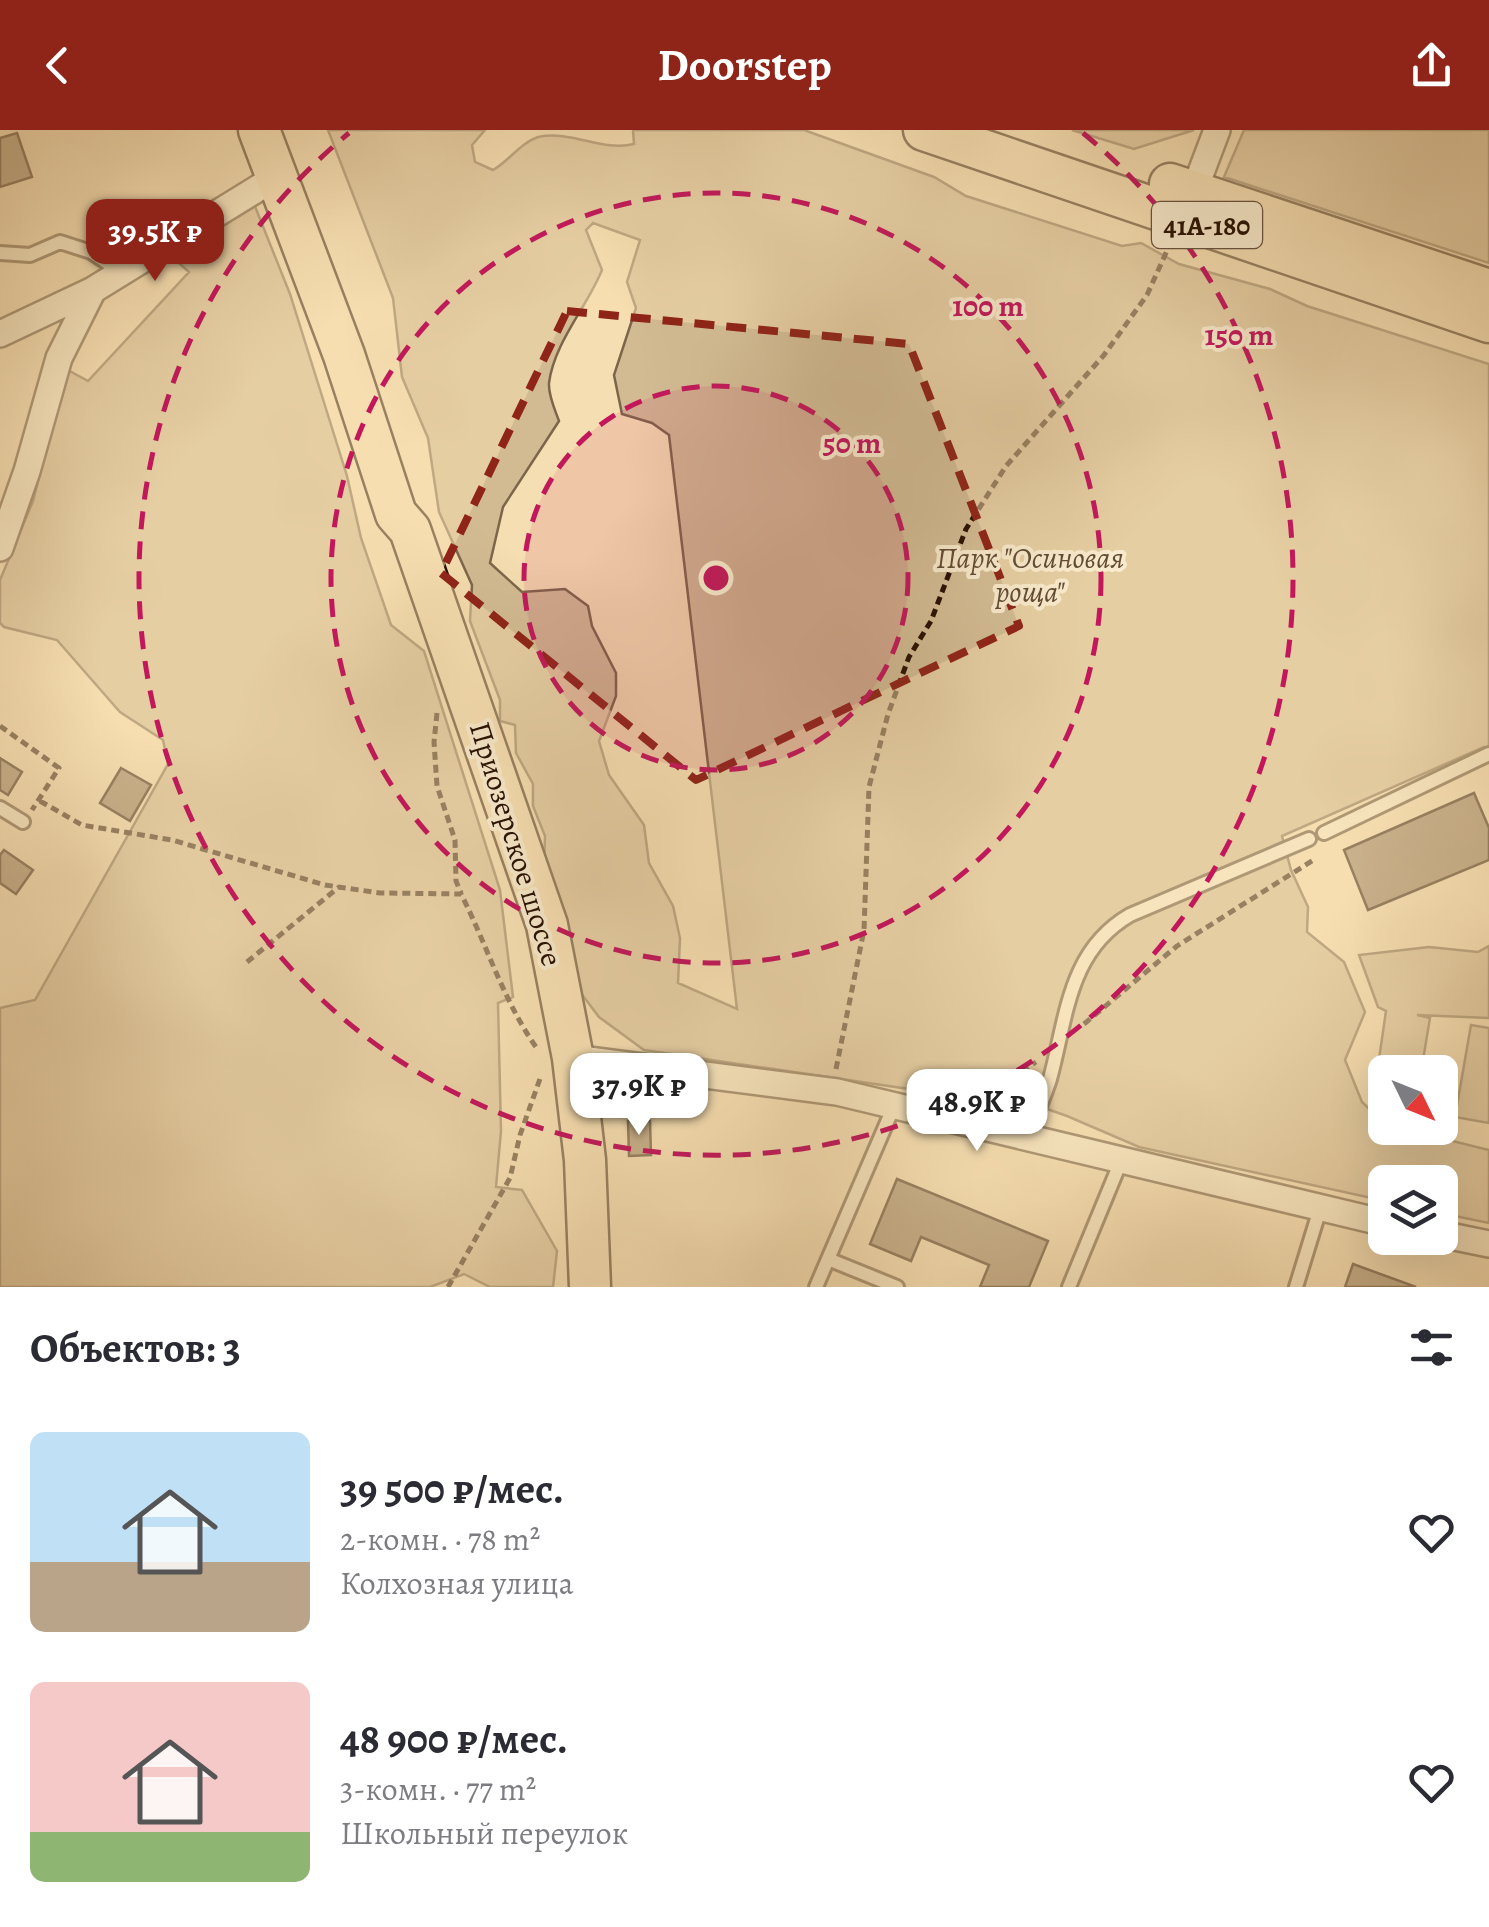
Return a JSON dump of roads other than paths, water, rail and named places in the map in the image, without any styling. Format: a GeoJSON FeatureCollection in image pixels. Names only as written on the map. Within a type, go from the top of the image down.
{"type":"FeatureCollection","features":[{"type":"Feature","properties":{"kind":"main road","name":"Приозерское шоссе"},"geometry":{"type":"LineString","coordinates":[[260,130],[344,354],[396,514],[410,530],[547,925],[574,1058],[585,1160],[590,1287]]}},
{"type":"Feature","properties":{"kind":"main road","name":"Приозерское шоссе"},"geometry":{"type":"LineString","coordinates":[[282,130],[361,344],[412,506],[410,530]]}},
{"type":"Feature","properties":{"kind":"main road","name":"41А-180"},"geometry":{"type":"LineString","coordinates":[[924,130],[1489,322]]}},
{"type":"Feature","properties":{"kind":"main road","name":"41А-180"},"geometry":{"type":"LineString","coordinates":[[1010,130],[1489,290]]}},
{"type":"Feature","properties":{"kind":"street"},"geometry":{"type":"LineString","coordinates":[[1194,192],[1217,130]]}},
{"type":"Feature","properties":{"kind":"street"},"geometry":{"type":"LineString","coordinates":[[0,334],[93,290],[278,176]]}},
{"type":"Feature","properties":{"kind":"street"},"geometry":{"type":"LineString","coordinates":[[0,548],[59,358],[93,290]]}},
{"type":"Feature","properties":{"kind":"street"},"geometry":{"type":"LineString","coordinates":[[574,1058],[837,1092],[1368,1219]]}},
{"type":"Feature","properties":{"kind":"street"},"geometry":{"type":"LineString","coordinates":[[1458,1238],[1489,1244]]}},
{"type":"Feature","properties":{"kind":"lane"},"geometry":{"type":"LineString","coordinates":[[0,253],[30,255],[60,242],[91,252],[121,272]]}},
{"type":"Feature","properties":{"kind":"lane"},"geometry":{"type":"LineString","coordinates":[[1324,834],[1486,761]]}},
{"type":"Feature","properties":{"kind":"lane"},"geometry":{"type":"LineString","coordinates":[[0,808],[23,822]]}},
{"type":"Feature","properties":{"kind":"lane"},"geometry":{"type":"LineString","coordinates":[[1028,1138],[1048,1084],[1075,976],[1110,926],[1310,839]]}},
{"type":"Feature","properties":{"kind":"lane"},"geometry":{"type":"LineString","coordinates":[[816,1287],[894,1106]]}},
{"type":"Feature","properties":{"kind":"lane"},"geometry":{"type":"LineString","coordinates":[[1069,1287],[1121,1161]]}},
{"type":"Feature","properties":{"kind":"lane"},"geometry":{"type":"LineString","coordinates":[[1296,1287],[1320,1209]]}},
{"type":"Feature","properties":{"kind":"lane"},"geometry":{"type":"LineString","coordinates":[[828,1259],[896,1287]]}},
{"type":"Feature","properties":{"kind":"park label","name":"Парк \"Осиновая роща\""},"geometry":{"type":"Point","coordinates":[1030,575]}}]}
